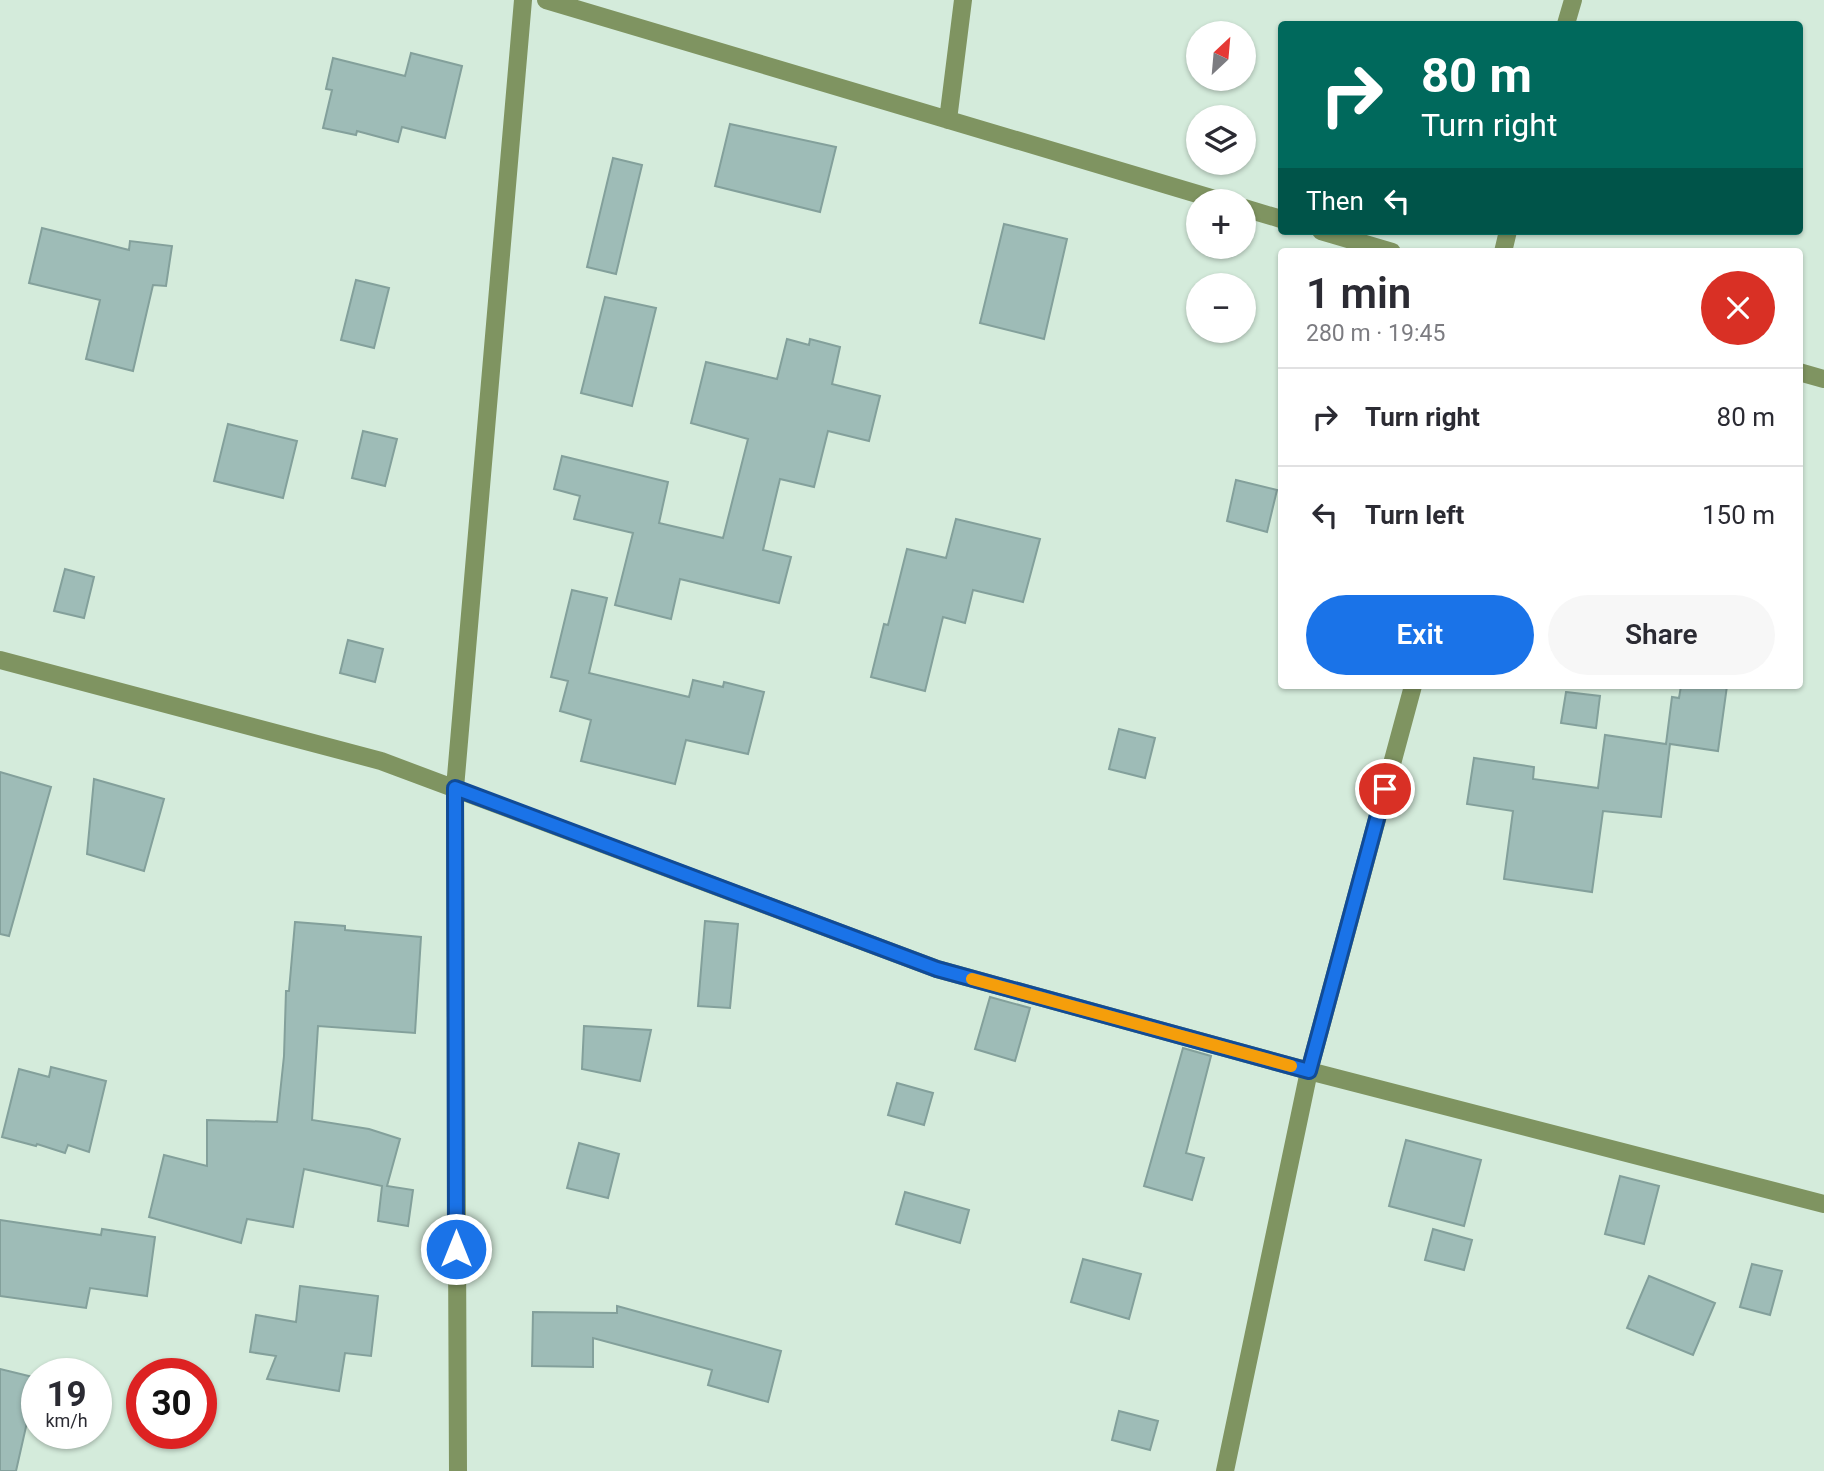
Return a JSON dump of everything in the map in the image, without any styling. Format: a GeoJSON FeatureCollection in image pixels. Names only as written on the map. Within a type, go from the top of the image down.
{"type":"FeatureCollection","features":[{"type":"Feature","properties":{"kind":"street"},"geometry":{"type":"LineString","coordinates":[[458,1471],[455,788],[523,0]]}},
{"type":"Feature","properties":{"kind":"street"},"geometry":{"type":"LineString","coordinates":[[546,0],[1186,191]]}},
{"type":"Feature","properties":{"kind":"street"},"geometry":{"type":"LineString","coordinates":[[948,120],[963,0]]}},
{"type":"Feature","properties":{"kind":"street"},"geometry":{"type":"LineString","coordinates":[[1567,21],[1573,0]]}},
{"type":"Feature","properties":{"kind":"street"},"geometry":{"type":"LineString","coordinates":[[1256,212],[1278,218]]}},
{"type":"Feature","properties":{"kind":"street"},"geometry":{"type":"LineString","coordinates":[[1335,235],[1378,248]]}},
{"type":"Feature","properties":{"kind":"street"},"geometry":{"type":"LineString","coordinates":[[1803,373],[1824,379]]}},
{"type":"Feature","properties":{"kind":"street"},"geometry":{"type":"LineString","coordinates":[[0,660],[381,761],[937,969],[1309,1071],[1824,1204]]}},
{"type":"Feature","properties":{"kind":"street"},"geometry":{"type":"LineString","coordinates":[[1225,1471],[1309,1071],[1412,689]]}},
{"type":"Feature","properties":{"kind":"building"},"geometry":{"type":"Polygon","coordinates":[[[411,53],[462,66],[445,138],[402,127],[398,142],[357,131],[356,135],[323,128],[332,90],[326,89],[333,58],[405,76],[411,53]]]}},
{"type":"Feature","properties":{"kind":"building"},"geometry":{"type":"Polygon","coordinates":[[[730,124],[836,147],[820,212],[715,186],[730,124]]]}},
{"type":"Feature","properties":{"kind":"building"},"geometry":{"type":"Polygon","coordinates":[[[613,158],[642,165],[616,274],[587,267],[613,158]]]}},
{"type":"Feature","properties":{"kind":"building"},"geometry":{"type":"Polygon","coordinates":[[[1004,224],[1067,239],[1044,339],[980,323],[1004,224]]]}},
{"type":"Feature","properties":{"kind":"building"},"geometry":{"type":"Polygon","coordinates":[[[42,228],[129,250],[130,241],[172,246],[166,286],[153,285],[133,371],[86,359],[100,300],[29,283],[42,228]]]}},
{"type":"Feature","properties":{"kind":"building"},"geometry":{"type":"Polygon","coordinates":[[[356,280],[389,288],[374,348],[341,340],[356,280]]]}},
{"type":"Feature","properties":{"kind":"building"},"geometry":{"type":"Polygon","coordinates":[[[605,297],[656,308],[632,406],[581,393],[605,297]]]}},
{"type":"Feature","properties":{"kind":"building"},"geometry":{"type":"Polygon","coordinates":[[[787,339],[809,345],[810,339],[840,347],[832,384],[880,396],[869,441],[828,431],[814,487],[780,479],[763,550],[791,557],[779,603],[680,579],[671,619],[615,605],[633,533],[574,519],[580,496],[554,489],[562,456],[668,482],[659,523],[723,538],[748,439],[691,423],[706,362],[777,379],[787,339]]]}},
{"type":"Feature","properties":{"kind":"building"},"geometry":{"type":"Polygon","coordinates":[[[228,424],[297,441],[283,498],[214,481],[228,424]]]}},
{"type":"Feature","properties":{"kind":"building"},"geometry":{"type":"Polygon","coordinates":[[[363,431],[397,439],[385,486],[352,478],[363,431]]]}},
{"type":"Feature","properties":{"kind":"building"},"geometry":{"type":"Polygon","coordinates":[[[1236,480],[1277,490],[1267,532],[1227,521],[1236,480]]]}},
{"type":"Feature","properties":{"kind":"building"},"geometry":{"type":"Polygon","coordinates":[[[956,519],[1040,539],[1023,602],[973,590],[965,623],[943,617],[925,691],[871,677],[884,624],[888,625],[907,549],[946,558],[956,519]]]}},
{"type":"Feature","properties":{"kind":"building"},"geometry":{"type":"Polygon","coordinates":[[[65,569],[94,577],[84,618],[54,611],[65,569]]]}},
{"type":"Feature","properties":{"kind":"building"},"geometry":{"type":"Polygon","coordinates":[[[572,590],[607,598],[589,673],[689,697],[693,680],[723,687],[724,682],[764,692],[748,754],[686,740],[675,784],[581,761],[591,720],[560,711],[568,681],[551,677],[572,590]]]}},
{"type":"Feature","properties":{"kind":"building"},"geometry":{"type":"Polygon","coordinates":[[[348,640],[383,649],[375,682],[340,673],[348,640]]]}},
{"type":"Feature","properties":{"kind":"building"},"geometry":{"type":"Polygon","coordinates":[[[1680,689],[1727,689],[1718,751],[1670,744],[1661,817],[1603,811],[1592,892],[1504,879],[1513,811],[1467,804],[1474,758],[1534,767],[1533,779],[1598,788],[1605,735],[1666,744],[1672,697],[1679,698],[1680,689]]]}},
{"type":"Feature","properties":{"kind":"building"},"geometry":{"type":"Polygon","coordinates":[[[1566,692],[1600,696],[1596,728],[1561,723],[1566,692]]]}},
{"type":"Feature","properties":{"kind":"building"},"geometry":{"type":"Polygon","coordinates":[[[1119,729],[1155,738],[1145,778],[1109,769],[1119,729]]]}},
{"type":"Feature","properties":{"kind":"building"},"geometry":{"type":"Polygon","coordinates":[[[0,772],[51,787],[9,936],[0,934],[0,772]]]}},
{"type":"Feature","properties":{"kind":"building"},"geometry":{"type":"Polygon","coordinates":[[[94,779],[164,799],[144,871],[87,854],[94,779]]]}},
{"type":"Feature","properties":{"kind":"building"},"geometry":{"type":"Polygon","coordinates":[[[705,921],[738,924],[730,1008],[698,1006],[705,921]]]}},
{"type":"Feature","properties":{"kind":"building"},"geometry":{"type":"Polygon","coordinates":[[[295,922],[421,937],[415,1033],[318,1026],[312,1120],[369,1129],[400,1139],[387,1186],[413,1190],[408,1226],[378,1221],[382,1186],[304,1169],[293,1227],[247,1219],[241,1243],[149,1217],[164,1155],[207,1166],[207,1120],[277,1122],[284,1056],[286,991],[289,991],[295,922]]]}},
{"type":"Feature","properties":{"kind":"building"},"geometry":{"type":"Polygon","coordinates":[[[990,997],[1030,1008],[1015,1061],[975,1049],[990,997]]]}},
{"type":"Feature","properties":{"kind":"building"},"geometry":{"type":"Polygon","coordinates":[[[584,1026],[651,1030],[640,1081],[582,1069],[584,1026]]]}},
{"type":"Feature","properties":{"kind":"building"},"geometry":{"type":"Polygon","coordinates":[[[1183,1048],[1211,1056],[1186,1153],[1204,1158],[1192,1200],[1144,1186],[1183,1048]]]}},
{"type":"Feature","properties":{"kind":"building"},"geometry":{"type":"Polygon","coordinates":[[[51,1067],[106,1081],[89,1152],[68,1145],[65,1153],[2,1137],[19,1069],[49,1077],[51,1067]]]}},
{"type":"Feature","properties":{"kind":"building"},"geometry":{"type":"Polygon","coordinates":[[[897,1083],[933,1093],[924,1125],[888,1115],[897,1083]]]}},
{"type":"Feature","properties":{"kind":"building"},"geometry":{"type":"Polygon","coordinates":[[[1406,1140],[1481,1160],[1464,1226],[1389,1206],[1406,1140]]]}},
{"type":"Feature","properties":{"kind":"building"},"geometry":{"type":"Polygon","coordinates":[[[579,1143],[619,1154],[608,1198],[567,1188],[579,1143]]]}},
{"type":"Feature","properties":{"kind":"building"},"geometry":{"type":"Polygon","coordinates":[[[1620,1176],[1659,1186],[1644,1244],[1605,1234],[1620,1176]]]}},
{"type":"Feature","properties":{"kind":"building"},"geometry":{"type":"Polygon","coordinates":[[[905,1192],[969,1210],[960,1243],[896,1224],[905,1192]]]}},
{"type":"Feature","properties":{"kind":"building"},"geometry":{"type":"Polygon","coordinates":[[[0,1220],[101,1235],[102,1229],[155,1237],[147,1296],[90,1288],[86,1308],[0,1296],[0,1220]]]}},
{"type":"Feature","properties":{"kind":"building"},"geometry":{"type":"Polygon","coordinates":[[[1433,1229],[1472,1240],[1464,1270],[1425,1260],[1433,1229]]]}},
{"type":"Feature","properties":{"kind":"building"},"geometry":{"type":"Polygon","coordinates":[[[1083,1259],[1141,1274],[1129,1319],[1071,1302],[1083,1259]]]}},
{"type":"Feature","properties":{"kind":"building"},"geometry":{"type":"Polygon","coordinates":[[[1752,1264],[1782,1271],[1770,1315],[1740,1307],[1752,1264]]]}},
{"type":"Feature","properties":{"kind":"building"},"geometry":{"type":"Polygon","coordinates":[[[1649,1276],[1715,1303],[1693,1355],[1627,1328],[1649,1276]]]}},
{"type":"Feature","properties":{"kind":"building"},"geometry":{"type":"Polygon","coordinates":[[[300,1286],[378,1296],[371,1356],[345,1353],[339,1391],[267,1379],[276,1356],[250,1352],[256,1315],[296,1322],[300,1286]]]}},
{"type":"Feature","properties":{"kind":"building"},"geometry":{"type":"Polygon","coordinates":[[[617,1306],[781,1351],[768,1402],[708,1385],[712,1370],[593,1338],[593,1367],[532,1366],[533,1312],[617,1313],[617,1306]]]}},
{"type":"Feature","properties":{"kind":"building"},"geometry":{"type":"Polygon","coordinates":[[[0,1369],[21,1374],[21,1449],[16,1471],[0,1471],[0,1369]]]}},
{"type":"Feature","properties":{"kind":"building"},"geometry":{"type":"Polygon","coordinates":[[[1119,1411],[1158,1421],[1150,1450],[1112,1440],[1119,1411]]]}},
{"type":"Feature","properties":{"kind":"slow traffic"},"geometry":{"type":"LineString","coordinates":[[972,979],[1291,1066]]}},
{"type":"Feature","properties":{"kind":"route"},"geometry":{"type":"LineString","coordinates":[[456,1249],[455,788],[937,969],[1309,1071],[1385,789]]}}]}
